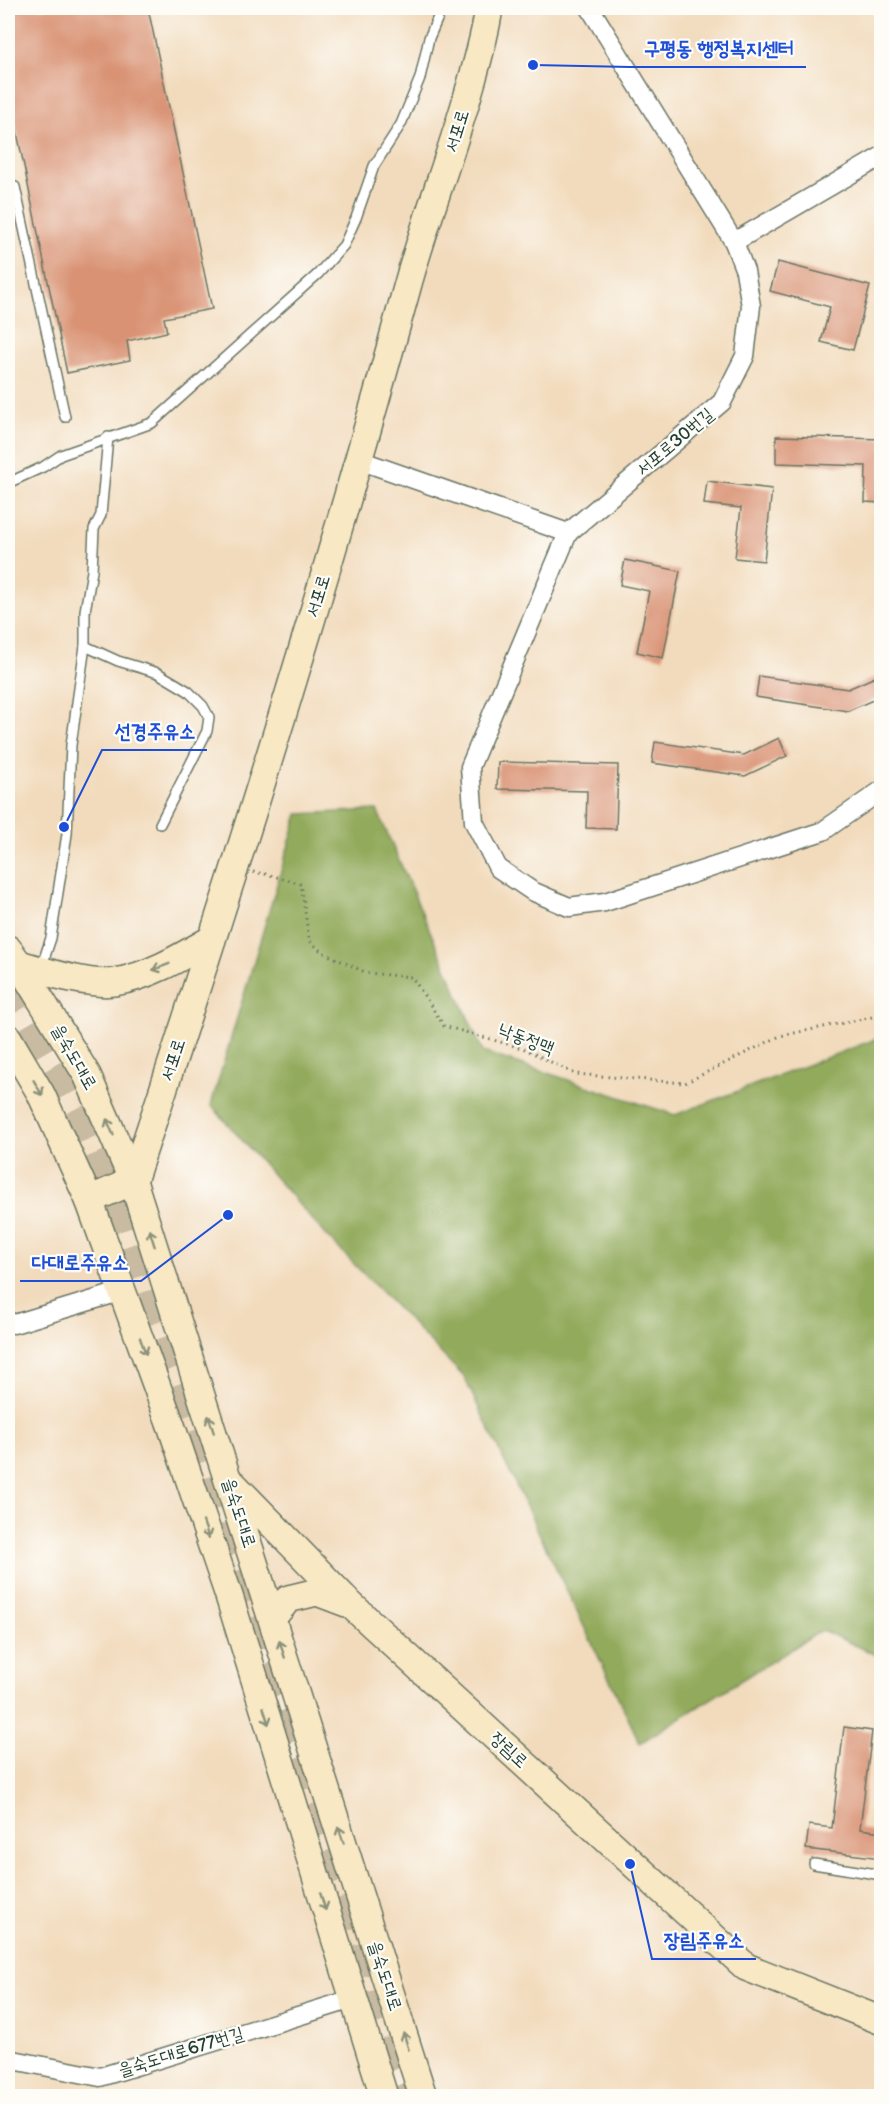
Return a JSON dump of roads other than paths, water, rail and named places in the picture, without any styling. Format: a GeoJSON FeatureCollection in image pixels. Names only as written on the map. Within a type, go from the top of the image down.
{"type":"FeatureCollection","features":[{"type":"Feature","properties":{"kind":"street","name":"서포로"},"geometry":{"type":"LineString","coordinates":[[133,1181],[202,974],[359,460],[407,284],[460,124],[486,35],[489,8]]}},
{"type":"Feature","properties":{"kind":"street","name":"서포로30번길"},"geometry":{"type":"LineString","coordinates":[[568,533],[722,402],[745,356],[751,306],[745,271],[734,242],[590,8]]}},
{"type":"Feature","properties":{"kind":"street"},"geometry":{"type":"LineString","coordinates":[[734,242],[882,156]]}},
{"type":"Feature","properties":{"kind":"street"},"geometry":{"type":"LineString","coordinates":[[359,460],[568,533],[470,767],[474,822],[498,868],[532,891],[569,907],[605,902],[823,831],[882,790]]}},
{"type":"Feature","properties":{"kind":"street"},"geometry":{"type":"LineString","coordinates":[[22,961],[78,980],[113,982],[165,966],[212,939]]}},
{"type":"Feature","properties":{"kind":"street","name":"을숙도대로"},"geometry":{"type":"LineString","coordinates":[[22,961],[87,1075],[133,1181],[423,2097]]}},
{"type":"Feature","properties":{"kind":"street","name":"을숙도대로"},"geometry":{"type":"LineString","coordinates":[[8,1038],[41,1094],[89,1200],[172,1428],[232,1607],[384,2097]]}},
{"type":"Feature","properties":{"kind":"street"},"geometry":{"type":"LineString","coordinates":[[89,1200],[133,1181]]}},
{"type":"Feature","properties":{"kind":"street"},"geometry":{"type":"LineString","coordinates":[[8,1321],[14,1324],[123,1291]]}},
{"type":"Feature","properties":{"kind":"street","name":"장림로"},"geometry":{"type":"LineString","coordinates":[[172,1428],[229,1480],[350,1604],[746,1967],[882,2021]]}},
{"type":"Feature","properties":{"kind":"street"},"geometry":{"type":"LineString","coordinates":[[272,1618],[288,1599],[317,1592],[350,1604]]}},
{"type":"Feature","properties":{"kind":"street","name":"을숙도대로677번길"},"geometry":{"type":"LineString","coordinates":[[8,2060],[100,2077],[353,1999]]}},
{"type":"Feature","properties":{"kind":"lane"},"geometry":{"type":"LineString","coordinates":[[8,483],[43,467],[62,455],[152,423],[318,274],[344,245],[374,166],[401,124],[420,78],[429,38],[442,8]]}},
{"type":"Feature","properties":{"kind":"lane"},"geometry":{"type":"LineString","coordinates":[[8,188],[15,187],[65,417]]}},
{"type":"Feature","properties":{"kind":"lane"},"geometry":{"type":"LineString","coordinates":[[22,961],[51,938],[59,895],[67,834],[71,745],[85,646],[85,611],[93,571],[94,529],[101,515],[108,437]]}},
{"type":"Feature","properties":{"kind":"lane"},"geometry":{"type":"LineString","coordinates":[[85,646],[168,679],[188,691],[210,717],[207,731],[160,824]]}},
{"type":"Feature","properties":{"kind":"lane"},"geometry":{"type":"LineString","coordinates":[[814,1864],[882,1875]]}},
{"type":"Feature","properties":{"kind":"tunnel"},"geometry":{"type":"LineString","coordinates":[[8,979],[70,1085],[117,1196],[200,1441],[405,2096]]}},
{"type":"Feature","properties":{"kind":"place","name":"구평동 행정복지센터"},"geometry":{"type":"Point","coordinates":[533,65]}},
{"type":"Feature","properties":{"kind":"place","name":"선경주유소"},"geometry":{"type":"Point","coordinates":[64,827]}},
{"type":"Feature","properties":{"kind":"place","name":"다대로주유소"},"geometry":{"type":"Point","coordinates":[228,1215]}},
{"type":"Feature","properties":{"kind":"place","name":"장림주유소"},"geometry":{"type":"Point","coordinates":[630,1864]}}]}
